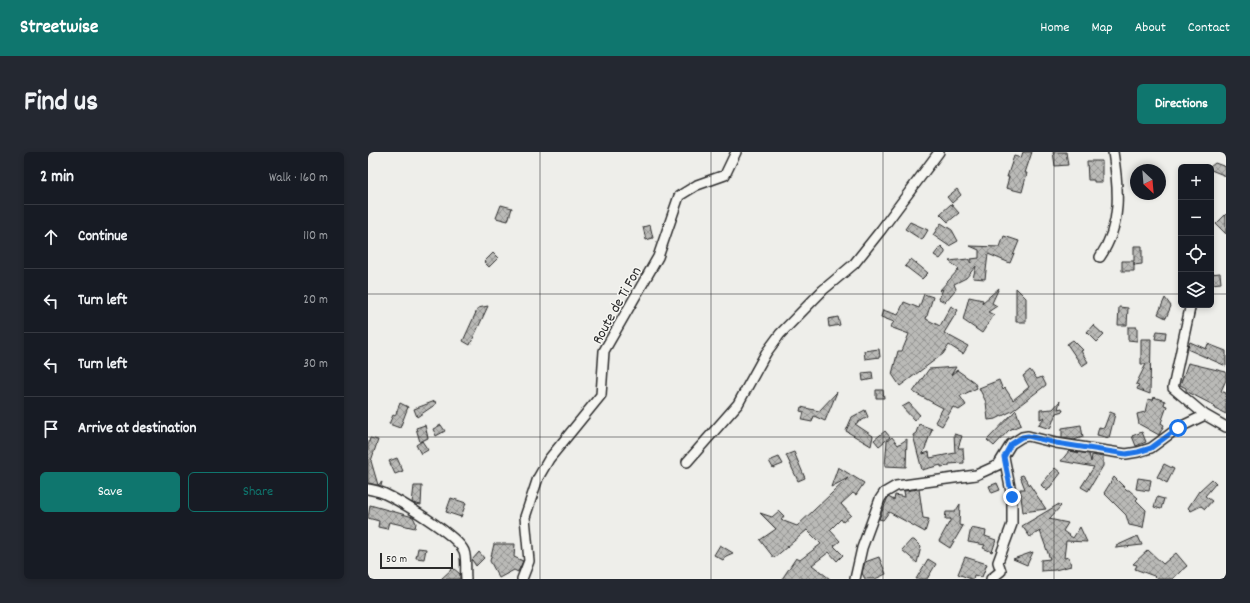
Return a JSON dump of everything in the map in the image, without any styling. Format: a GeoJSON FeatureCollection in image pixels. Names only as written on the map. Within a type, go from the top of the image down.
{"type":"FeatureCollection","features":[{"type":"Feature","properties":{"kind":"street","name":"Route de Ti Fon"},"geometry":{"type":"LineString","coordinates":[[522,579],[529,562],[525,517],[538,478],[549,459],[601,396],[604,351],[658,257],[679,196],[697,185],[725,175],[736,152]]}},
{"type":"Feature","properties":{"kind":"street"},"geometry":{"type":"LineString","coordinates":[[687,462],[738,404],[766,354],[780,334],[824,290],[854,264],[939,152]]}},
{"type":"Feature","properties":{"kind":"street"},"geometry":{"type":"LineString","coordinates":[[1100,257],[1109,244],[1114,231],[1118,205],[1117,178],[1113,152]]}},
{"type":"Feature","properties":{"kind":"street"},"geometry":{"type":"LineString","coordinates":[[1190,308],[1174,388],[1205,415],[1226,426]]}},
{"type":"Feature","properties":{"kind":"street"},"geometry":{"type":"LineString","coordinates":[[855,579],[862,548],[880,498],[884,493],[896,486],[976,475],[998,465],[1011,444],[1016,440],[1028,436],[1056,443],[1102,451],[1126,454],[1138,452],[1161,442],[1191,420],[1205,415]]}},
{"type":"Feature","properties":{"kind":"street"},"geometry":{"type":"LineString","coordinates":[[991,579],[1001,571],[998,562],[1012,524],[1012,497],[1004,457]]}},
{"type":"Feature","properties":{"kind":"street"},"geometry":{"type":"LineString","coordinates":[[368,489],[383,493],[410,509],[459,543],[464,552],[466,579]]}},
{"type":"Feature","properties":{"kind":"building"},"geometry":{"type":"Polygon","coordinates":[[[1023,152],[1032,152],[1025,173],[1027,173],[1022,192],[1006,188],[1009,177],[1007,177],[1014,156],[1021,158],[1023,152]]]}},
{"type":"Feature","properties":{"kind":"building"},"geometry":{"type":"Polygon","coordinates":[[[1053,152],[1066,152],[1068,165],[1055,166],[1053,152]]]}},
{"type":"Feature","properties":{"kind":"building"},"geometry":{"type":"Polygon","coordinates":[[[1087,161],[1102,161],[1102,182],[1088,180],[1087,161]]]}},
{"type":"Feature","properties":{"kind":"building"},"geometry":{"type":"Polygon","coordinates":[[[1215,163],[1226,167],[1226,176],[1214,171],[1215,163]]]}},
{"type":"Feature","properties":{"kind":"building"},"geometry":{"type":"Polygon","coordinates":[[[957,189],[961,195],[952,203],[947,197],[957,189]]]}},
{"type":"Feature","properties":{"kind":"building"},"geometry":{"type":"Polygon","coordinates":[[[951,204],[959,213],[948,222],[940,214],[951,204]]]}},
{"type":"Feature","properties":{"kind":"building"},"geometry":{"type":"Polygon","coordinates":[[[501,205],[512,208],[508,221],[496,218],[501,205]]]}},
{"type":"Feature","properties":{"kind":"building"},"geometry":{"type":"Polygon","coordinates":[[[1226,214],[1226,234],[1216,224],[1226,214]]]}},
{"type":"Feature","properties":{"kind":"building"},"geometry":{"type":"Polygon","coordinates":[[[910,222],[928,230],[922,240],[905,229],[910,222]]]}},
{"type":"Feature","properties":{"kind":"building"},"geometry":{"type":"Polygon","coordinates":[[[941,223],[952,230],[958,241],[949,246],[933,235],[941,223]]]}},
{"type":"Feature","properties":{"kind":"building"},"geometry":{"type":"Polygon","coordinates":[[[650,225],[653,238],[646,240],[643,227],[650,225]]]}},
{"type":"Feature","properties":{"kind":"building"},"geometry":{"type":"Polygon","coordinates":[[[1004,236],[1019,241],[1010,263],[988,254],[985,279],[973,278],[976,266],[966,278],[954,284],[956,289],[945,302],[939,299],[943,289],[939,291],[959,269],[949,261],[968,259],[971,263],[971,259],[979,258],[979,250],[970,246],[1000,247],[1004,236]]]}},
{"type":"Feature","properties":{"kind":"building"},"geometry":{"type":"Polygon","coordinates":[[[941,246],[945,250],[945,253],[940,259],[934,255],[941,246]]]}},
{"type":"Feature","properties":{"kind":"building"},"geometry":{"type":"Polygon","coordinates":[[[1134,246],[1142,246],[1142,264],[1134,265],[1134,271],[1122,271],[1122,261],[1134,261],[1134,246]]]}},
{"type":"Feature","properties":{"kind":"building"},"geometry":{"type":"Polygon","coordinates":[[[493,253],[498,258],[489,267],[484,262],[493,253]]]}},
{"type":"Feature","properties":{"kind":"building"},"geometry":{"type":"Polygon","coordinates":[[[911,259],[928,273],[922,279],[905,266],[911,259]]]}},
{"type":"Feature","properties":{"kind":"building"},"geometry":{"type":"Polygon","coordinates":[[[1220,273],[1221,283],[1214,284],[1214,274],[1220,273]]]}},
{"type":"Feature","properties":{"kind":"building"},"geometry":{"type":"Polygon","coordinates":[[[999,288],[992,303],[997,306],[988,312],[994,315],[982,333],[963,320],[969,297],[983,300],[982,303],[999,288]]]}},
{"type":"Feature","properties":{"kind":"building"},"geometry":{"type":"Polygon","coordinates":[[[1016,288],[1026,298],[1026,322],[1016,322],[1016,288]]]}},
{"type":"Feature","properties":{"kind":"building"},"geometry":{"type":"Polygon","coordinates":[[[924,294],[933,297],[926,319],[940,326],[951,306],[958,310],[944,333],[968,346],[963,354],[949,345],[943,354],[900,386],[892,374],[898,351],[902,351],[909,334],[890,327],[894,322],[881,317],[883,310],[898,315],[904,302],[919,308],[924,294]]]}},
{"type":"Feature","properties":{"kind":"building"},"geometry":{"type":"Polygon","coordinates":[[[1165,298],[1171,306],[1166,318],[1158,314],[1165,298]]]}},
{"type":"Feature","properties":{"kind":"building"},"geometry":{"type":"Polygon","coordinates":[[[488,306],[470,345],[463,341],[478,308],[488,306]]]}},
{"type":"Feature","properties":{"kind":"building"},"geometry":{"type":"Polygon","coordinates":[[[1119,307],[1128,308],[1127,325],[1118,325],[1119,307]]]}},
{"type":"Feature","properties":{"kind":"building"},"geometry":{"type":"Polygon","coordinates":[[[838,317],[840,325],[829,327],[828,319],[838,317]]]}},
{"type":"Feature","properties":{"kind":"building"},"geometry":{"type":"Polygon","coordinates":[[[1093,325],[1104,335],[1097,342],[1087,332],[1093,325]]]}},
{"type":"Feature","properties":{"kind":"building"},"geometry":{"type":"Polygon","coordinates":[[[1128,327],[1137,327],[1137,341],[1128,340],[1128,327]]]}},
{"type":"Feature","properties":{"kind":"building"},"geometry":{"type":"Polygon","coordinates":[[[1157,331],[1166,332],[1165,340],[1155,339],[1157,331]]]}},
{"type":"Feature","properties":{"kind":"building"},"geometry":{"type":"Polygon","coordinates":[[[1141,339],[1151,339],[1150,394],[1137,389],[1139,385],[1136,384],[1146,364],[1141,364],[1141,339]]]}},
{"type":"Feature","properties":{"kind":"building"},"geometry":{"type":"Polygon","coordinates":[[[1073,340],[1083,350],[1081,351],[1088,362],[1082,366],[1067,344],[1073,340]]]}},
{"type":"Feature","properties":{"kind":"building"},"geometry":{"type":"Polygon","coordinates":[[[1190,342],[1206,349],[1208,344],[1226,351],[1226,366],[1187,349],[1190,342]]]}},
{"type":"Feature","properties":{"kind":"building"},"geometry":{"type":"Polygon","coordinates":[[[879,349],[880,357],[865,359],[864,351],[879,349]]]}},
{"type":"Feature","properties":{"kind":"building"},"geometry":{"type":"Polygon","coordinates":[[[1188,363],[1226,372],[1226,380],[1221,391],[1226,393],[1226,414],[1214,408],[1215,406],[1186,391],[1186,388],[1180,385],[1188,363]]]}},
{"type":"Feature","properties":{"kind":"building"},"geometry":{"type":"Polygon","coordinates":[[[956,367],[951,375],[957,370],[974,382],[977,388],[960,396],[966,405],[959,410],[953,407],[942,426],[935,422],[943,408],[913,392],[929,369],[956,367]]]}},
{"type":"Feature","properties":{"kind":"building"},"geometry":{"type":"Polygon","coordinates":[[[1030,370],[1037,379],[1042,377],[1046,385],[1012,411],[996,419],[988,420],[986,402],[979,388],[999,380],[1003,390],[1005,388],[1013,400],[1029,387],[1023,376],[1030,370]]]}},
{"type":"Feature","properties":{"kind":"building"},"geometry":{"type":"Polygon","coordinates":[[[872,372],[873,379],[863,381],[862,373],[872,372]]]}},
{"type":"Feature","properties":{"kind":"building"},"geometry":{"type":"Polygon","coordinates":[[[876,390],[883,390],[884,398],[876,398],[876,390]]]}},
{"type":"Feature","properties":{"kind":"building"},"geometry":{"type":"Polygon","coordinates":[[[837,392],[825,421],[814,416],[812,422],[802,420],[804,412],[800,411],[801,407],[819,411],[837,392]]]}},
{"type":"Feature","properties":{"kind":"building"},"geometry":{"type":"Polygon","coordinates":[[[1154,397],[1165,401],[1164,405],[1167,406],[1161,423],[1164,425],[1159,435],[1139,424],[1137,414],[1145,412],[1148,399],[1153,400],[1154,397]]]}},
{"type":"Feature","properties":{"kind":"building"},"geometry":{"type":"Polygon","coordinates":[[[435,401],[436,404],[417,417],[414,409],[435,401]]]}},
{"type":"Feature","properties":{"kind":"building"},"geometry":{"type":"Polygon","coordinates":[[[1060,401],[1058,409],[1062,408],[1063,411],[1056,413],[1050,429],[1038,425],[1045,417],[1040,419],[1040,410],[1053,409],[1060,401]]]}},
{"type":"Feature","properties":{"kind":"building"},"geometry":{"type":"Polygon","coordinates":[[[400,403],[408,407],[400,428],[389,424],[393,415],[395,416],[400,403]]]}},
{"type":"Feature","properties":{"kind":"building"},"geometry":{"type":"Polygon","coordinates":[[[909,403],[920,415],[914,420],[902,407],[909,403]]]}},
{"type":"Feature","properties":{"kind":"building"},"geometry":{"type":"Polygon","coordinates":[[[865,410],[868,417],[855,424],[873,436],[871,446],[846,431],[852,417],[865,410]]]}},
{"type":"Feature","properties":{"kind":"building"},"geometry":{"type":"Polygon","coordinates":[[[1016,410],[1021,425],[1009,430],[994,446],[987,440],[1016,410]]]}},
{"type":"Feature","properties":{"kind":"building"},"geometry":{"type":"Polygon","coordinates":[[[1110,412],[1115,414],[1109,438],[1097,435],[1099,427],[1104,428],[1110,412]]]}},
{"type":"Feature","properties":{"kind":"building"},"geometry":{"type":"Polygon","coordinates":[[[919,424],[932,429],[923,454],[929,452],[930,458],[955,453],[954,434],[962,436],[958,448],[963,448],[964,463],[949,464],[949,466],[941,467],[941,465],[922,470],[913,435],[916,433],[919,424]]]}},
{"type":"Feature","properties":{"kind":"building"},"geometry":{"type":"Polygon","coordinates":[[[425,425],[428,438],[420,442],[416,428],[425,425]]]}},
{"type":"Feature","properties":{"kind":"building"},"geometry":{"type":"Polygon","coordinates":[[[441,425],[445,431],[436,436],[433,429],[441,425]]]}},
{"type":"Feature","properties":{"kind":"building"},"geometry":{"type":"Polygon","coordinates":[[[1081,425],[1083,437],[1074,440],[1062,438],[1062,428],[1081,425]]]}},
{"type":"Feature","properties":{"kind":"building"},"geometry":{"type":"Polygon","coordinates":[[[885,431],[890,437],[879,446],[874,440],[885,431]]]}},
{"type":"Feature","properties":{"kind":"building"},"geometry":{"type":"Polygon","coordinates":[[[1142,432],[1146,442],[1136,446],[1132,436],[1142,432]]]}},
{"type":"Feature","properties":{"kind":"building"},"geometry":{"type":"Polygon","coordinates":[[[892,437],[898,445],[907,439],[906,467],[885,466],[887,441],[892,437]]]}},
{"type":"Feature","properties":{"kind":"building"},"geometry":{"type":"Polygon","coordinates":[[[370,438],[378,440],[371,461],[378,485],[382,482],[381,486],[368,483],[368,446],[370,438]]]}},
{"type":"Feature","properties":{"kind":"building"},"geometry":{"type":"Polygon","coordinates":[[[422,441],[428,450],[421,454],[416,445],[422,441]]]}},
{"type":"Feature","properties":{"kind":"building"},"geometry":{"type":"Polygon","coordinates":[[[1069,451],[1089,454],[1091,462],[1092,455],[1103,457],[1103,466],[1088,491],[1081,487],[1094,467],[1061,461],[1069,451]]]}},
{"type":"Feature","properties":{"kind":"building"},"geometry":{"type":"Polygon","coordinates":[[[794,452],[805,478],[798,481],[786,455],[794,452]]]}},
{"type":"Feature","properties":{"kind":"building"},"geometry":{"type":"Polygon","coordinates":[[[779,457],[783,464],[773,468],[769,461],[779,457]]]}},
{"type":"Feature","properties":{"kind":"building"},"geometry":{"type":"Polygon","coordinates":[[[397,458],[403,471],[395,474],[389,461],[397,458]]]}},
{"type":"Feature","properties":{"kind":"building"},"geometry":{"type":"Polygon","coordinates":[[[1164,464],[1174,469],[1167,483],[1157,477],[1164,464]]]}},
{"type":"Feature","properties":{"kind":"building"},"geometry":{"type":"Polygon","coordinates":[[[838,467],[864,483],[856,495],[853,493],[841,504],[851,515],[843,522],[841,519],[830,530],[840,541],[834,546],[843,555],[837,561],[829,552],[812,565],[830,579],[782,579],[796,558],[800,560],[821,544],[807,530],[774,558],[760,540],[776,529],[760,513],[772,517],[779,511],[784,516],[781,520],[797,526],[848,478],[831,487],[838,467]]]}},
{"type":"Feature","properties":{"kind":"building"},"geometry":{"type":"Polygon","coordinates":[[[1055,468],[1061,473],[1047,491],[1041,485],[1055,468]]]}},
{"type":"Feature","properties":{"kind":"building"},"geometry":{"type":"Polygon","coordinates":[[[1023,475],[1046,509],[1023,512],[1020,489],[1025,489],[1020,476],[1023,475]]]}},
{"type":"Feature","properties":{"kind":"building"},"geometry":{"type":"Polygon","coordinates":[[[1114,477],[1127,490],[1138,498],[1136,500],[1146,510],[1143,528],[1129,525],[1126,515],[1104,493],[1114,477]]]}},
{"type":"Feature","properties":{"kind":"building"},"geometry":{"type":"Polygon","coordinates":[[[1138,478],[1151,480],[1149,491],[1136,489],[1138,478]]]}},
{"type":"Feature","properties":{"kind":"building"},"geometry":{"type":"Polygon","coordinates":[[[1212,479],[1216,483],[1205,496],[1212,501],[1205,509],[1201,506],[1191,511],[1188,508],[1199,491],[1212,479]]]}},
{"type":"Feature","properties":{"kind":"building"},"geometry":{"type":"Polygon","coordinates":[[[997,483],[1000,490],[992,493],[989,486],[997,483]]]}},
{"type":"Feature","properties":{"kind":"building"},"geometry":{"type":"Polygon","coordinates":[[[414,486],[422,486],[421,505],[412,503],[414,486]]]}},
{"type":"Feature","properties":{"kind":"building"},"geometry":{"type":"Polygon","coordinates":[[[919,489],[923,518],[929,519],[925,532],[889,512],[883,520],[879,519],[888,497],[894,500],[895,495],[905,497],[904,491],[919,489]]]}},
{"type":"Feature","properties":{"kind":"building"},"geometry":{"type":"Polygon","coordinates":[[[1157,497],[1164,499],[1161,509],[1154,507],[1157,497]]]}},
{"type":"Feature","properties":{"kind":"building"},"geometry":{"type":"Polygon","coordinates":[[[451,498],[466,503],[461,517],[446,512],[451,498]]]}},
{"type":"Feature","properties":{"kind":"building"},"geometry":{"type":"Polygon","coordinates":[[[960,504],[959,525],[963,526],[950,548],[939,541],[951,519],[945,519],[946,512],[955,512],[960,504]]]}},
{"type":"Feature","properties":{"kind":"building"},"geometry":{"type":"Polygon","coordinates":[[[1059,504],[1061,506],[1049,519],[1068,523],[1063,531],[1073,538],[1080,527],[1087,542],[1066,541],[1064,558],[1069,557],[1071,566],[1055,570],[1041,571],[1041,560],[1050,559],[1040,531],[1030,537],[1022,526],[1059,504]]]}},
{"type":"Feature","properties":{"kind":"building"},"geometry":{"type":"Polygon","coordinates":[[[370,505],[413,517],[416,523],[415,528],[389,522],[387,529],[378,527],[379,521],[368,518],[370,505]]]}},
{"type":"Feature","properties":{"kind":"building"},"geometry":{"type":"Polygon","coordinates":[[[971,528],[986,531],[985,536],[996,540],[992,552],[983,548],[985,545],[968,542],[971,528]]]}},
{"type":"Feature","properties":{"kind":"building"},"geometry":{"type":"Polygon","coordinates":[[[1138,536],[1142,545],[1116,548],[1116,546],[1138,536]]]}},
{"type":"Feature","properties":{"kind":"building"},"geometry":{"type":"Polygon","coordinates":[[[911,540],[914,540],[921,547],[917,563],[902,550],[911,540]]]}},
{"type":"Feature","properties":{"kind":"building"},"geometry":{"type":"Polygon","coordinates":[[[494,544],[515,544],[514,557],[523,561],[518,572],[514,570],[499,578],[490,561],[494,544]]]}},
{"type":"Feature","properties":{"kind":"building"},"geometry":{"type":"Polygon","coordinates":[[[720,545],[733,553],[726,556],[723,560],[714,555],[720,545]]]}},
{"type":"Feature","properties":{"kind":"building"},"geometry":{"type":"Polygon","coordinates":[[[418,548],[426,549],[424,559],[416,558],[418,548]]]}},
{"type":"Feature","properties":{"kind":"building"},"geometry":{"type":"Polygon","coordinates":[[[1148,550],[1163,564],[1176,553],[1187,566],[1172,579],[1157,579],[1154,576],[1135,569],[1137,565],[1133,564],[1148,550]]]}},
{"type":"Feature","properties":{"kind":"building"},"geometry":{"type":"Polygon","coordinates":[[[479,552],[484,558],[476,566],[472,560],[479,552]]]}},
{"type":"Feature","properties":{"kind":"building"},"geometry":{"type":"Polygon","coordinates":[[[1033,552],[1027,565],[1013,559],[1033,552]]]}},
{"type":"Feature","properties":{"kind":"building"},"geometry":{"type":"Polygon","coordinates":[[[879,557],[886,574],[875,579],[865,579],[862,573],[865,562],[879,557]]]}},
{"type":"Feature","properties":{"kind":"building"},"geometry":{"type":"Polygon","coordinates":[[[965,557],[987,564],[982,577],[974,575],[973,579],[971,579],[958,574],[965,557]]]}},
{"type":"Feature","properties":{"kind":"building"},"geometry":{"type":"Polygon","coordinates":[[[928,559],[936,564],[927,579],[916,579],[928,559]]]}},
{"type":"Feature","properties":{"kind":"building"},"geometry":{"type":"Polygon","coordinates":[[[453,568],[460,574],[460,579],[441,579],[453,568]]]}},
{"type":"Feature","properties":{"kind":"route"},"geometry":{"type":"LineString","coordinates":[[1012,497],[1004,457],[1011,444],[1022,437],[1028,436],[1056,443],[1126,454],[1151,448],[1178,428]]}}]}
